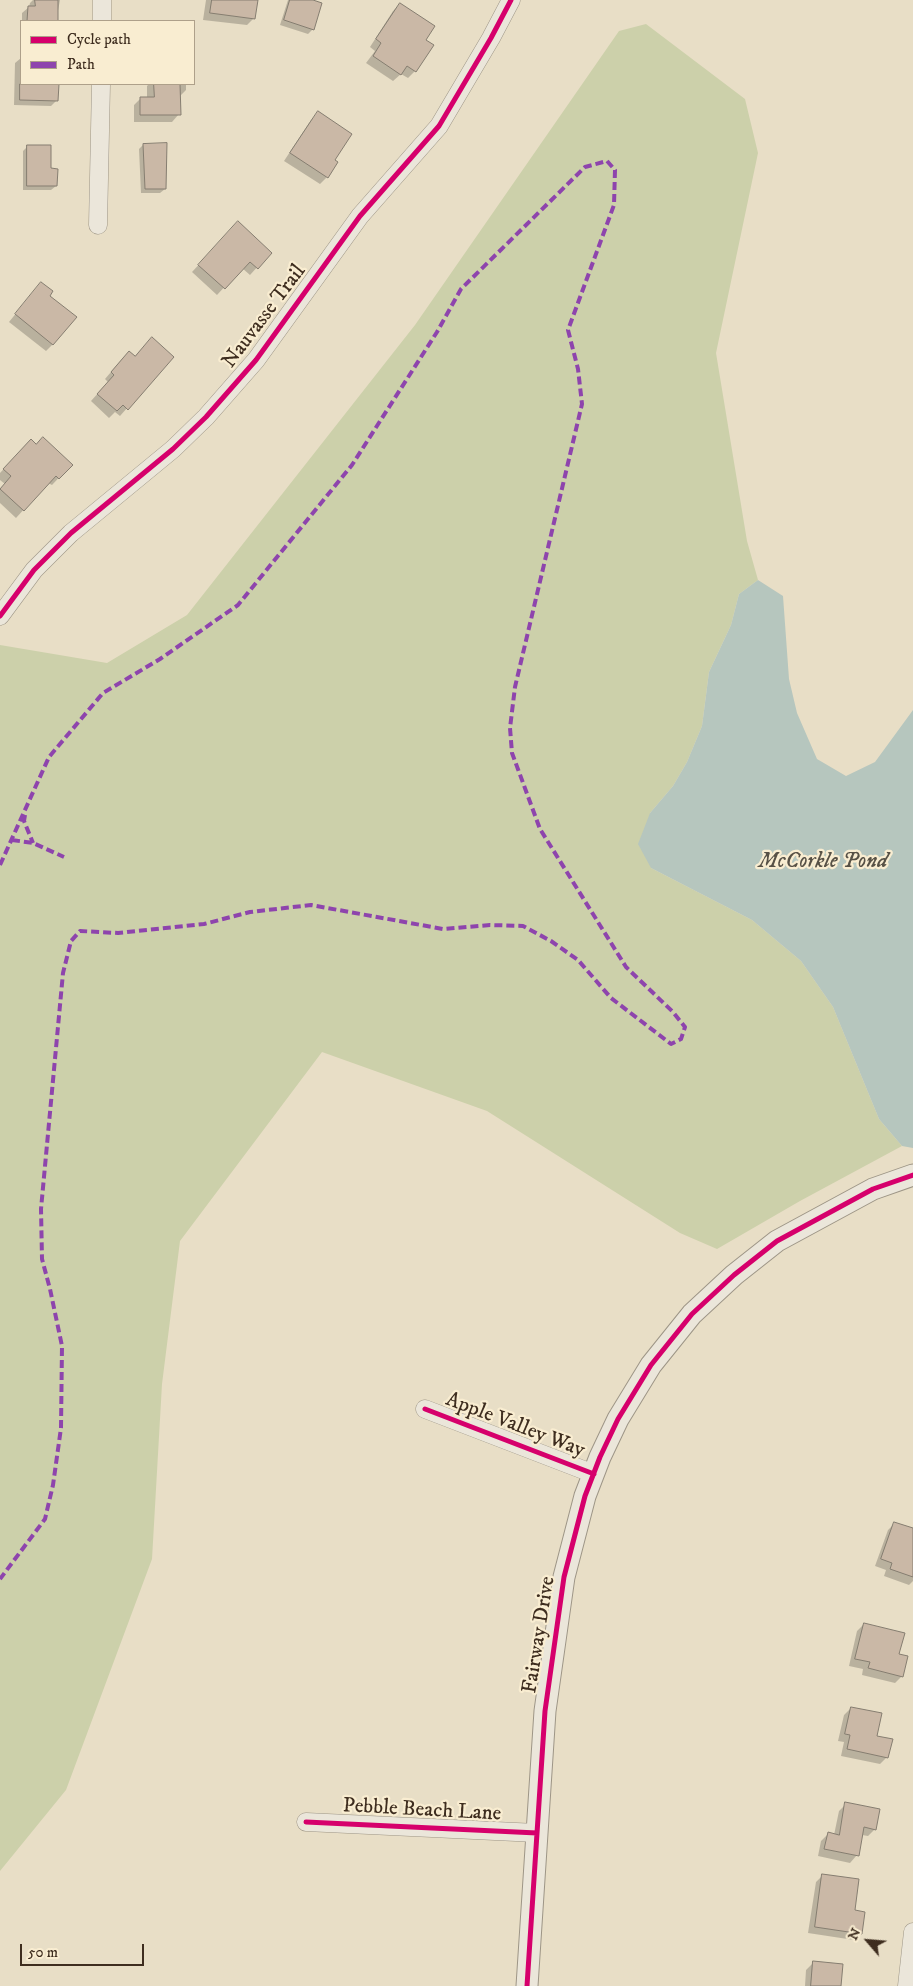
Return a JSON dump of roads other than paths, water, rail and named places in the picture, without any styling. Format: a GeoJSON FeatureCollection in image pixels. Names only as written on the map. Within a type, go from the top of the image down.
{"type":"FeatureCollection","features":[{"type":"Feature","properties":{"kind":"street"},"geometry":{"type":"LineString","coordinates":[[102,0],[102,20]]}},
{"type":"Feature","properties":{"kind":"street","name":"Nauvasse Trail"},"geometry":{"type":"LineString","coordinates":[[0,616],[34,570],[71,533],[174,449],[206,417],[256,360],[360,216],[440,126],[511,0]]}},
{"type":"Feature","properties":{"kind":"street"},"geometry":{"type":"LineString","coordinates":[[98,225],[100,85]]}},
{"type":"Feature","properties":{"kind":"street","name":"Fairway Drive"},"geometry":{"type":"LineString","coordinates":[[527,1986],[545,1711],[564,1577],[585,1496],[600,1457],[618,1419],[651,1365],[692,1314],[727,1282],[777,1241],[873,1189],[913,1175]]}},
{"type":"Feature","properties":{"kind":"street","name":"Apple Valley Way"},"geometry":{"type":"LineString","coordinates":[[425,1410],[594,1474]]}},
{"type":"Feature","properties":{"kind":"street","name":"Pebble Beach Lane"},"geometry":{"type":"LineString","coordinates":[[306,1822],[537,1833]]}},
{"type":"Feature","properties":{"kind":"street"},"geometry":{"type":"LineString","coordinates":[[907,1986],[913,1932]]}},
{"type":"Feature","properties":{"kind":"water","name":"McCorkle Pond"},"geometry":{"type":"Polygon","coordinates":[[[758,580],[783,596],[789,679],[797,713],[817,759],[846,776],[875,762],[913,710],[913,1148],[902,1146],[879,1119],[833,1007],[801,961],[752,920],[651,868],[638,844],[650,813],[673,786],[687,762],[702,726],[709,672],[731,625],[739,594],[758,580]]]}}]}
